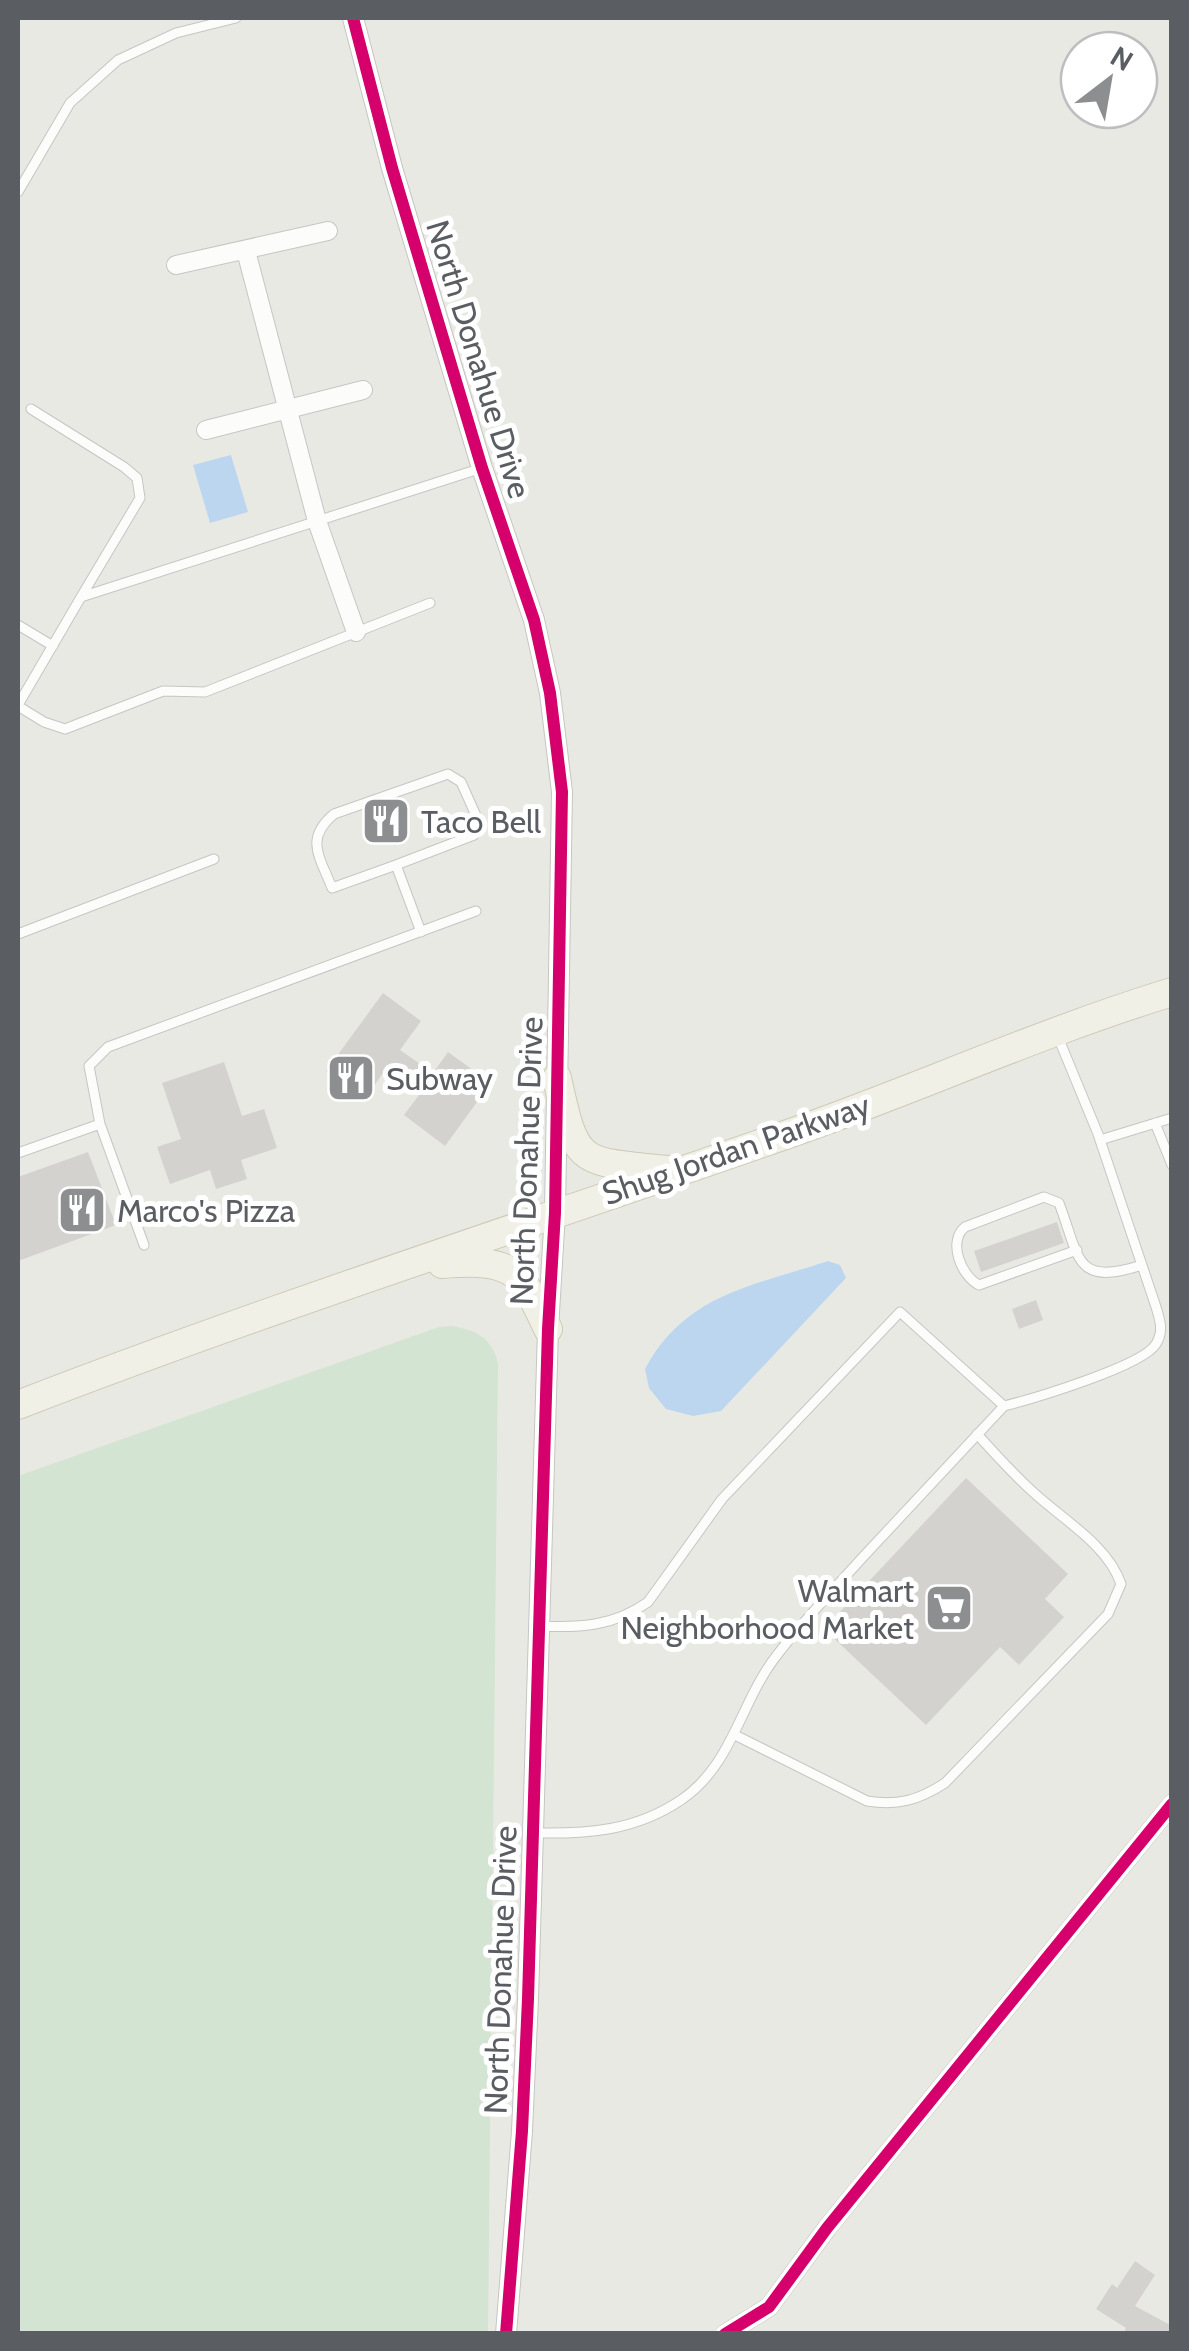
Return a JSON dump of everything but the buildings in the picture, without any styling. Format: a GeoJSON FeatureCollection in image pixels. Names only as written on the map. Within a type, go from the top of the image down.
{"type":"FeatureCollection","features":[{"type":"Feature","properties":{"kind":"main road","name":"Shug Jordan Parkway"},"geometry":{"type":"LineString","coordinates":[[18,1405],[144,1357],[792,1133],[1172,992]]}},
{"type":"Feature","properties":{"kind":"main road"},"geometry":{"type":"LineString","coordinates":[[556,1078],[568,1130],[576,1146],[588,1156],[605,1163],[679,1171]]}},
{"type":"Feature","properties":{"kind":"main road"},"geometry":{"type":"LineString","coordinates":[[411,1266],[473,1262],[499,1266],[521,1276],[548,1329]]}},
{"type":"Feature","properties":{"kind":"street","name":"North Donahue Drive"},"geometry":{"type":"LineString","coordinates":[[353,18],[392,168],[482,468],[534,620],[550,693],[562,792],[555,1213],[522,2132],[507,2333]]}},
{"type":"Feature","properties":{"kind":"street"},"geometry":{"type":"LineString","coordinates":[[176,265],[328,231]]}},
{"type":"Feature","properties":{"kind":"street"},"geometry":{"type":"LineString","coordinates":[[246,251],[317,521],[356,632]]}},
{"type":"Feature","properties":{"kind":"street"},"geometry":{"type":"LineString","coordinates":[[206,430],[364,390]]}},
{"type":"Feature","properties":{"kind":"street"},"geometry":{"type":"LineString","coordinates":[[725,2334],[769,2308],[839,2213],[1172,1804]]}},
{"type":"Feature","properties":{"kind":"lane"},"geometry":{"type":"LineString","coordinates":[[18,192],[70,103],[118,60],[195,22],[236,18]]}},
{"type":"Feature","properties":{"kind":"lane"},"geometry":{"type":"LineString","coordinates":[[31,409],[124,467],[137,478],[140,498],[18,705],[44,722],[65,729],[164,691],[205,692],[430,603]]}},
{"type":"Feature","properties":{"kind":"lane"},"geometry":{"type":"LineString","coordinates":[[82,597],[482,468]]}},
{"type":"Feature","properties":{"kind":"lane"},"geometry":{"type":"LineString","coordinates":[[18,625],[52,646]]}},
{"type":"Feature","properties":{"kind":"lane"},"geometry":{"type":"LineString","coordinates":[[448,774],[461,782],[478,820],[474,836],[396,865],[332,888],[315,845],[319,827],[334,814],[448,774]]}},
{"type":"Feature","properties":{"kind":"lane"},"geometry":{"type":"LineString","coordinates":[[18,934],[214,859]]}},
{"type":"Feature","properties":{"kind":"lane"},"geometry":{"type":"LineString","coordinates":[[396,865],[421,932]]}},
{"type":"Feature","properties":{"kind":"lane"},"geometry":{"type":"LineString","coordinates":[[144,1245],[100,1124],[89,1066],[108,1047],[476,911]]}},
{"type":"Feature","properties":{"kind":"lane"},"geometry":{"type":"LineString","coordinates":[[532,1832],[585,1834],[623,1828],[660,1814],[684,1798],[707,1777],[735,1735],[755,1686],[776,1656],[826,1596],[1004,1406],[1041,1397],[1116,1368],[1146,1355],[1157,1344],[1162,1328],[1142,1265],[1100,1140],[1056,1032]]}},
{"type":"Feature","properties":{"kind":"lane"},"geometry":{"type":"LineString","coordinates":[[1100,1140],[1172,1118]]}},
{"type":"Feature","properties":{"kind":"lane"},"geometry":{"type":"LineString","coordinates":[[1155,1123],[1172,1165]]}},
{"type":"Feature","properties":{"kind":"lane"},"geometry":{"type":"LineString","coordinates":[[18,1153],[100,1124]]}},
{"type":"Feature","properties":{"kind":"lane"},"geometry":{"type":"LineString","coordinates":[[1077,1250],[979,1285],[967,1275],[955,1244],[965,1227],[1044,1197],[1059,1203],[1081,1260],[1097,1274],[1108,1275],[1142,1265]]}},
{"type":"Feature","properties":{"kind":"lane"},"geometry":{"type":"LineString","coordinates":[[540,1626],[582,1628],[630,1614],[648,1602],[722,1499],[900,1312],[1004,1406]]}},
{"type":"Feature","properties":{"kind":"lane"},"geometry":{"type":"LineString","coordinates":[[735,1735],[867,1801],[896,1803],[925,1796],[945,1784],[1108,1614],[1120,1584],[1106,1557],[1030,1490],[977,1434]]}},
{"type":"Feature","properties":{"kind":"green space"},"geometry":{"type":"Polygon","coordinates":[[[452,1326],[482,1337],[492,1347],[498,1363],[488,2333],[18,2333],[18,1476],[439,1327],[452,1326]]]}},
{"type":"Feature","properties":{"kind":"water"},"geometry":{"type":"Polygon","coordinates":[[[231,455],[248,512],[210,523],[193,465],[231,455]]]}},
{"type":"Feature","properties":{"kind":"water"},"geometry":{"type":"Polygon","coordinates":[[[828,1261],[840,1265],[846,1278],[721,1411],[693,1416],[666,1409],[649,1388],[645,1369],[661,1344],[701,1308],[748,1286],[828,1261]]]}},
{"type":"Feature","properties":{"kind":"cycle path"},"geometry":{"type":"LineString","coordinates":[[353,18],[392,168],[482,468],[534,620],[550,693],[562,792],[555,1213],[548,1329],[528,1999],[506,2334]]}},
{"type":"Feature","properties":{"kind":"cycle path"},"geometry":{"type":"LineString","coordinates":[[725,2334],[769,2307],[827,2228],[1172,1804]]}},
{"type":"Feature","properties":{"kind":"place","name":"Taco Bell"},"geometry":{"type":"Point","coordinates":[386,821]}},
{"type":"Feature","properties":{"kind":"place","name":"Subway"},"geometry":{"type":"Point","coordinates":[351,1078]}},
{"type":"Feature","properties":{"kind":"place","name":"Marco's Pizza"},"geometry":{"type":"Point","coordinates":[82,1210]}},
{"type":"Feature","properties":{"kind":"place","name":"Walmart Neighborhood Market"},"geometry":{"type":"Point","coordinates":[949,1608]}}]}
